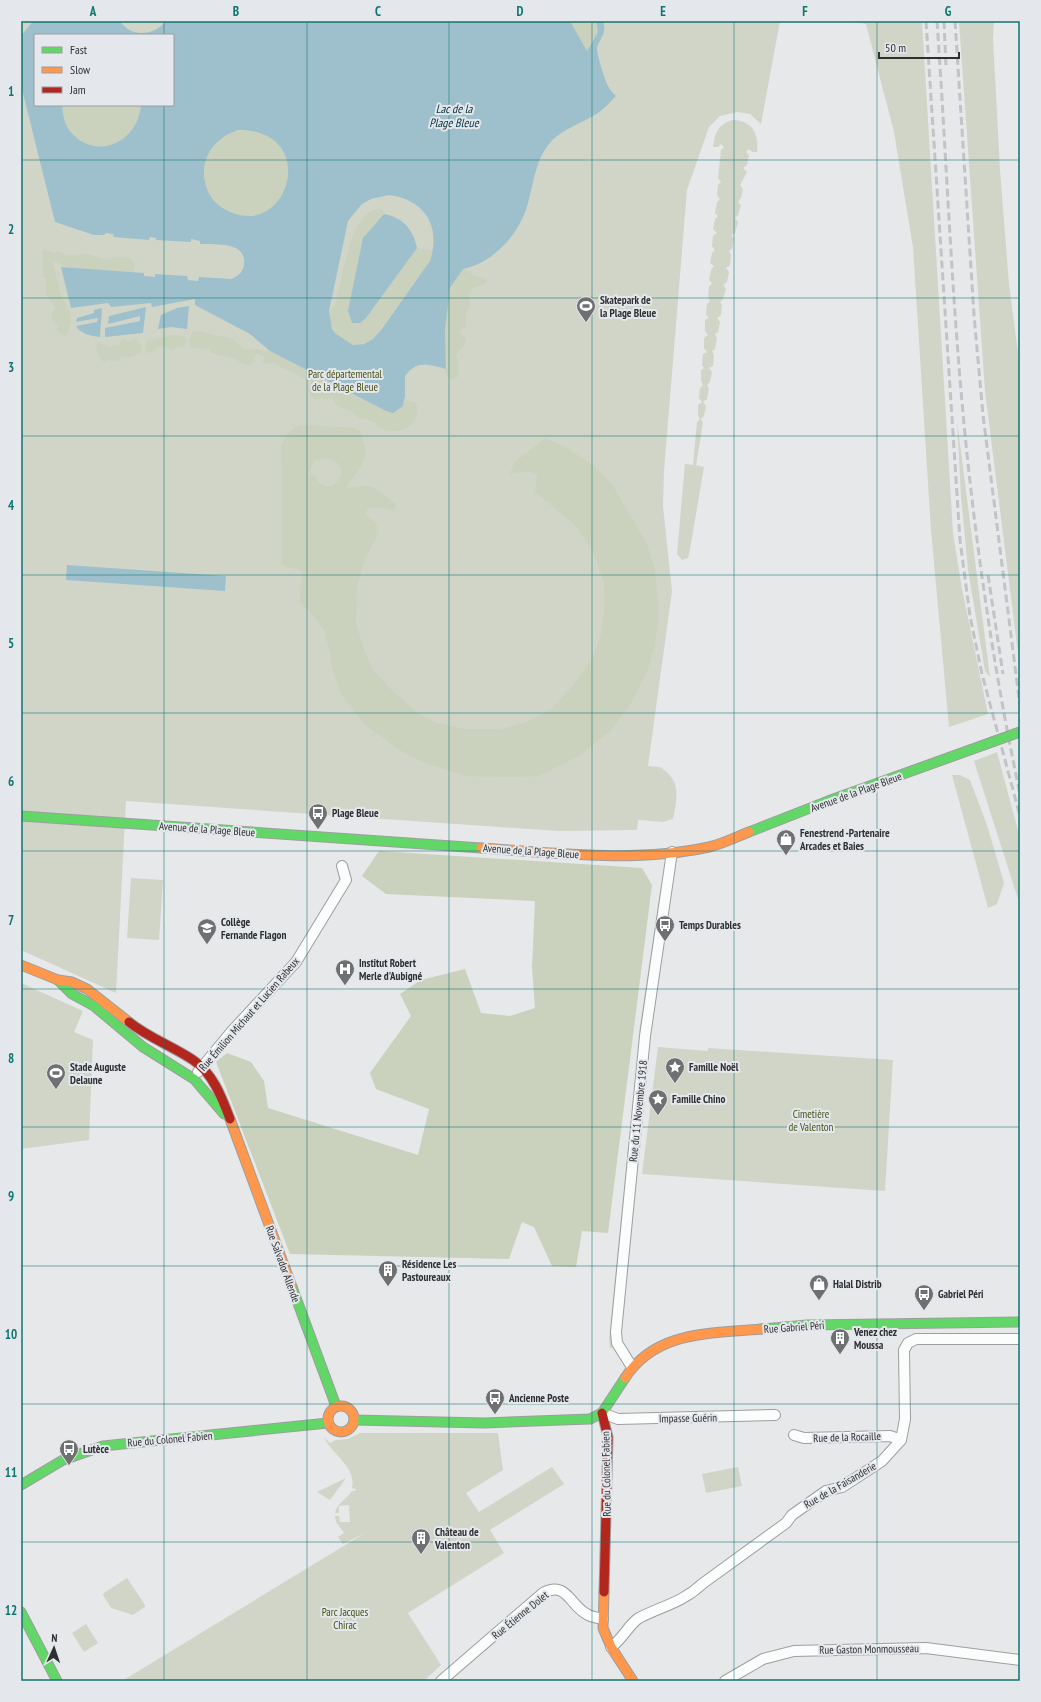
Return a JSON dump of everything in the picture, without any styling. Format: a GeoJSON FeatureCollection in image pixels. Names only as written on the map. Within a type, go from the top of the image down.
{"type":"FeatureCollection","features":[{"type":"Feature","properties":{"kind":"street","name":"Avenue de la Plage Bleue"},"geometry":{"type":"LineString","coordinates":[[21,816],[567,854],[653,855],[710,847],[828,801],[1020,732]]}},
{"type":"Feature","properties":{"kind":"street","name":"Rue du 11 Novembre 1918"},"geometry":{"type":"LineString","coordinates":[[632,1367],[617,1343],[616,1332],[645,1036],[672,852]]}},
{"type":"Feature","properties":{"kind":"street","name":"Rue Émilion Michaut et Lucien Rabeux"},"geometry":{"type":"LineString","coordinates":[[194,1079],[202,1067],[253,1008],[296,962],[346,880],[342,866]]}},
{"type":"Feature","properties":{"kind":"street","name":"Rue Salvador Allende"},"geometry":{"type":"LineString","coordinates":[[21,965],[58,980],[72,982],[87,988],[144,1034],[179,1051],[202,1067],[220,1090],[230,1122],[336,1406]]}},
{"type":"Feature","properties":{"kind":"street","name":"Rue Salvador Allende"},"geometry":{"type":"LineString","coordinates":[[58,980],[72,994],[94,1006],[143,1047],[194,1079],[230,1122]]}},
{"type":"Feature","properties":{"kind":"street"},"geometry":{"type":"LineString","coordinates":[[968,1322],[968,1338]]}},
{"type":"Feature","properties":{"kind":"street","name":"Rue Gabriel Péri"},"geometry":{"type":"LineString","coordinates":[[602,1413],[632,1367],[653,1350],[671,1340],[696,1334],[807,1325],[1020,1322]]}},
{"type":"Feature","properties":{"kind":"street"},"geometry":{"type":"LineString","coordinates":[[901,1440],[905,1420],[904,1350],[908,1343],[916,1339],[1020,1339]]}},
{"type":"Feature","properties":{"kind":"street"},"geometry":{"type":"LineString","coordinates":[[336,1406],[345,1406],[349,1408],[352,1412],[354,1420],[350,1428],[342,1432],[333,1430],[328,1422],[329,1413],[336,1406]]}},
{"type":"Feature","properties":{"kind":"street","name":"Impasse Guérin"},"geometry":{"type":"LineString","coordinates":[[602,1413],[618,1418],[775,1415]]}},
{"type":"Feature","properties":{"kind":"street","name":"Rue du Colonel Fabien"},"geometry":{"type":"LineString","coordinates":[[354,1420],[560,1422],[590,1419],[602,1413],[608,1437],[603,1628],[611,1647],[633,1681]]}},
{"type":"Feature","properties":{"kind":"street","name":"Rue du Colonel Fabien"},"geometry":{"type":"LineString","coordinates":[[21,1484],[63,1460],[103,1446],[311,1426],[328,1422]]}},
{"type":"Feature","properties":{"kind":"street","name":"Rue de la Rocaille"},"geometry":{"type":"LineString","coordinates":[[794,1435],[804,1438],[890,1436],[901,1440]]}},
{"type":"Feature","properties":{"kind":"street","name":"Rue de la Faisanderie"},"geometry":{"type":"LineString","coordinates":[[611,1647],[618,1642],[637,1619],[691,1594],[702,1584],[786,1523],[792,1515],[826,1491],[842,1487],[882,1461],[901,1440]]}},
{"type":"Feature","properties":{"kind":"street","name":"Rue Étienne Dolet"},"geometry":{"type":"LineString","coordinates":[[441,1681],[543,1593],[552,1589],[565,1593],[584,1613],[603,1619]]}},
{"type":"Feature","properties":{"kind":"street"},"geometry":{"type":"LineString","coordinates":[[21,1612],[57,1681]]}},
{"type":"Feature","properties":{"kind":"street"},"geometry":{"type":"LineString","coordinates":[[21,1630],[50,1681]]}},
{"type":"Feature","properties":{"kind":"street","name":"Rue Gaston Monmousseau"},"geometry":{"type":"LineString","coordinates":[[725,1681],[763,1659],[780,1654],[846,1649],[926,1648],[1020,1660]]}},
{"type":"Feature","properties":{"kind":"green space","name":"Parc départemental de la Plage Bleue"},"geometry":{"type":"Polygon","coordinates":[[[21,21],[780,21],[761,124],[750,114],[737,112],[720,116],[709,127],[687,190],[664,471],[663,506],[672,591],[648,766],[660,767],[667,772],[675,784],[676,804],[673,819],[663,822],[638,820],[637,830],[558,831],[126,801],[116,993],[21,950],[21,21]]]}},
{"type":"Feature","properties":{"kind":"green space"},"geometry":{"type":"Polygon","coordinates":[[[570,21],[596,21],[598,32],[587,51],[570,21]]]}},
{"type":"Feature","properties":{"kind":"green space"},"geometry":{"type":"Polygon","coordinates":[[[846,21],[922,21],[953,533],[962,589],[988,714],[949,727],[931,530],[913,247],[894,132],[866,24],[846,21]]]}},
{"type":"Feature","properties":{"kind":"green space"},"geometry":{"type":"Polygon","coordinates":[[[959,21],[994,21],[993,39],[1000,170],[1009,284],[1020,368],[1020,669],[985,391],[959,21]]]}},
{"type":"Feature","properties":{"kind":"green space"},"geometry":{"type":"Polygon","coordinates":[[[62,106],[141,106],[138,118],[132,129],[124,138],[114,144],[103,146],[91,145],[80,140],[70,131],[63,115],[62,106]]]}},
{"type":"Feature","properties":{"kind":"green space"},"geometry":{"type":"Polygon","coordinates":[[[733,120],[740,121],[750,126],[756,134],[757,152],[752,152],[749,149],[746,152],[749,155],[747,165],[743,168],[747,172],[740,185],[743,189],[741,198],[738,202],[741,205],[738,215],[735,218],[738,222],[735,233],[731,235],[734,239],[732,249],[729,251],[731,255],[730,265],[726,268],[729,272],[727,282],[723,285],[726,289],[723,299],[720,302],[722,305],[721,315],[717,318],[720,322],[718,332],[715,334],[717,338],[715,349],[712,351],[714,355],[713,366],[709,368],[712,372],[710,382],[707,385],[709,389],[707,399],[703,402],[706,406],[704,416],[701,419],[703,423],[696,465],[704,467],[689,555],[688,558],[682,560],[677,554],[685,464],[693,465],[697,422],[700,419],[698,415],[698,405],[702,402],[699,398],[700,388],[703,385],[701,381],[701,370],[704,368],[702,365],[703,354],[707,352],[704,348],[704,338],[708,335],[705,331],[705,320],[709,318],[706,314],[707,304],[710,301],[708,297],[709,287],[712,283],[709,280],[711,270],[714,266],[710,263],[712,253],[715,250],[712,246],[713,236],[717,233],[713,229],[715,219],[718,216],[715,213],[717,202],[720,199],[717,195],[718,185],[721,182],[718,178],[721,150],[724,147],[721,144],[718,147],[713,147],[718,130],[724,124],[733,120]]]}},
{"type":"Feature","properties":{"kind":"green space"},"geometry":{"type":"Polygon","coordinates":[[[246,130],[262,134],[276,143],[285,157],[289,173],[285,189],[276,203],[262,212],[246,216],[230,212],[216,203],[207,189],[203,173],[207,157],[216,143],[230,134],[246,130]]]}},
{"type":"Feature","properties":{"kind":"green space"},"geometry":{"type":"Polygon","coordinates":[[[375,209],[382,209],[384,214],[363,238],[366,318],[417,248],[434,250],[430,261],[373,339],[364,343],[349,343],[342,340],[337,335],[330,320],[329,311],[335,306],[346,258],[355,232],[365,216],[375,209]]]}},
{"type":"Feature","properties":{"kind":"green space"},"geometry":{"type":"Polygon","coordinates":[[[45,250],[55,253],[57,251],[66,255],[86,254],[111,260],[113,258],[126,257],[133,261],[135,267],[133,273],[92,270],[70,267],[55,261],[53,263],[61,295],[71,314],[71,323],[66,335],[61,335],[57,329],[58,325],[51,317],[53,311],[56,311],[55,306],[47,296],[46,292],[47,279],[43,276],[42,251],[45,250]]]}},
{"type":"Feature","properties":{"kind":"green space"},"geometry":{"type":"Polygon","coordinates":[[[463,269],[470,272],[473,276],[484,278],[487,281],[485,284],[473,288],[469,293],[469,301],[471,304],[466,313],[466,327],[461,329],[459,334],[466,338],[464,347],[456,355],[459,366],[458,377],[450,380],[445,371],[447,366],[445,328],[446,315],[451,291],[456,279],[463,269]]]}},
{"type":"Feature","properties":{"kind":"green space"},"geometry":{"type":"Polygon","coordinates":[[[197,331],[233,339],[244,350],[259,349],[266,352],[270,351],[386,411],[403,406],[406,400],[416,402],[417,415],[414,421],[406,428],[394,431],[383,429],[369,420],[360,419],[349,410],[339,407],[332,398],[314,399],[310,395],[308,389],[311,386],[310,381],[273,363],[263,364],[264,357],[257,353],[251,365],[247,365],[235,359],[211,353],[210,349],[205,350],[189,347],[190,338],[193,332],[197,331]]]}},
{"type":"Feature","properties":{"kind":"green space"},"geometry":{"type":"Polygon","coordinates":[[[178,335],[186,338],[185,346],[177,347],[173,351],[164,346],[157,347],[156,351],[145,353],[147,341],[178,335]]]}},
{"type":"Feature","properties":{"kind":"green space"},"geometry":{"type":"Polygon","coordinates":[[[136,338],[142,348],[141,353],[130,357],[122,356],[117,361],[108,360],[104,362],[98,356],[96,346],[98,343],[109,347],[115,345],[119,346],[123,339],[128,342],[136,338]]]}},
{"type":"Feature","properties":{"kind":"green space"},"geometry":{"type":"Polygon","coordinates":[[[957,421],[990,677],[985,671],[968,570],[961,496],[957,421]]]}},
{"type":"Feature","properties":{"kind":"green space"},"geometry":{"type":"Polygon","coordinates":[[[299,425],[356,428],[361,432],[366,451],[361,466],[345,489],[367,486],[377,490],[396,504],[394,511],[381,508],[369,508],[365,513],[377,524],[376,538],[364,561],[357,588],[356,622],[362,644],[372,668],[387,686],[419,714],[437,723],[465,729],[500,729],[527,722],[550,710],[571,688],[592,659],[601,634],[605,604],[604,582],[593,552],[577,527],[535,492],[537,474],[528,471],[510,474],[514,463],[545,438],[567,448],[594,466],[613,486],[647,544],[655,570],[659,613],[655,645],[647,672],[633,700],[611,730],[579,756],[539,776],[467,776],[430,765],[404,753],[363,723],[343,697],[334,675],[325,632],[315,617],[300,602],[302,571],[282,565],[281,446],[287,434],[299,425]],[[326,458],[315,461],[308,474],[315,477],[321,484],[331,487],[340,479],[342,474],[341,466],[333,460],[326,458]]]}},
{"type":"Feature","properties":{"kind":"green space"},"geometry":{"type":"Polygon","coordinates":[[[997,752],[1020,838],[1020,898],[1018,899],[974,761],[997,752]]]}},
{"type":"Feature","properties":{"kind":"green space"},"geometry":{"type":"Polygon","coordinates":[[[952,775],[960,775],[970,780],[987,825],[1004,883],[997,904],[988,908],[952,775]]]}},
{"type":"Feature","properties":{"kind":"green space"},"geometry":{"type":"Polygon","coordinates":[[[379,851],[642,868],[652,885],[608,1233],[582,1231],[576,1267],[552,1266],[534,1227],[522,1222],[509,1259],[290,1254],[216,1062],[227,1053],[251,1062],[264,1081],[268,1108],[418,1155],[429,1109],[376,1089],[370,1073],[411,1016],[400,994],[421,980],[465,969],[481,1013],[510,1016],[535,1008],[532,968],[535,901],[386,894],[362,876],[379,851]]]}},
{"type":"Feature","properties":{"kind":"green space"},"geometry":{"type":"Polygon","coordinates":[[[131,878],[163,880],[159,940],[127,938],[131,878]]]}},
{"type":"Feature","properties":{"kind":"green space"},"geometry":{"type":"Polygon","coordinates":[[[661,886],[665,887],[643,1033],[639,1032],[661,886]]]}},
{"type":"Feature","properties":{"kind":"green space","name":"Stade Auguste Delaune"},"geometry":{"type":"Polygon","coordinates":[[[21,983],[83,1011],[74,1032],[93,1040],[89,1140],[21,1149],[21,983]]]}},
{"type":"Feature","properties":{"kind":"green space","name":"Cimetière de Valenton"},"geometry":{"type":"Polygon","coordinates":[[[658,1047],[708,1051],[708,1048],[893,1060],[885,1191],[642,1174],[658,1047]]]}},
{"type":"Feature","properties":{"kind":"green space"},"geometry":{"type":"Polygon","coordinates":[[[628,1147],[632,1147],[615,1347],[610,1348],[609,1339],[628,1147]]]}},
{"type":"Feature","properties":{"kind":"green space","name":"Parc Jacques Chirac"},"geometry":{"type":"Polygon","coordinates":[[[360,1433],[498,1433],[503,1470],[466,1493],[479,1512],[552,1467],[564,1484],[490,1530],[504,1553],[408,1613],[441,1665],[424,1681],[122,1681],[365,1533],[343,1544],[338,1537],[344,1533],[336,1522],[335,1516],[339,1516],[340,1522],[350,1522],[349,1505],[339,1506],[339,1513],[335,1513],[336,1510],[340,1504],[352,1491],[355,1491],[356,1489],[352,1488],[353,1480],[347,1467],[327,1443],[324,1437],[330,1443],[336,1440],[348,1439],[360,1433]]]}},
{"type":"Feature","properties":{"kind":"green space"},"geometry":{"type":"Polygon","coordinates":[[[738,1467],[742,1486],[706,1493],[702,1474],[738,1467]]]}},
{"type":"Feature","properties":{"kind":"green space"},"geometry":{"type":"Polygon","coordinates":[[[346,1478],[330,1500],[317,1492],[346,1478]]]}},
{"type":"Feature","properties":{"kind":"green space"},"geometry":{"type":"Polygon","coordinates":[[[127,1578],[145,1605],[145,1607],[133,1615],[111,1608],[103,1595],[127,1578]]]}},
{"type":"Feature","properties":{"kind":"green space"},"geometry":{"type":"Polygon","coordinates":[[[86,1624],[98,1643],[84,1652],[72,1633],[86,1624]]]}},
{"type":"Feature","properties":{"kind":"water","name":"Lac de la Plage Bleue"},"geometry":{"type":"Polygon","coordinates":[[[33,21],[120,21],[130,30],[143,33],[155,30],[166,21],[570,21],[587,51],[598,32],[596,21],[603,21],[604,32],[597,50],[607,83],[616,96],[598,113],[560,134],[544,151],[538,165],[528,203],[519,226],[495,254],[485,261],[463,269],[450,288],[445,330],[446,369],[429,365],[419,365],[414,367],[405,376],[405,396],[403,406],[393,413],[386,411],[270,351],[250,334],[195,305],[195,299],[152,307],[151,303],[111,307],[108,303],[71,308],[61,267],[144,273],[144,276],[155,277],[155,274],[187,276],[188,280],[198,281],[199,277],[232,279],[243,270],[244,257],[236,248],[229,246],[200,244],[200,241],[191,239],[191,242],[156,240],[156,238],[150,237],[149,240],[114,237],[113,234],[106,233],[104,235],[94,235],[55,222],[21,85],[21,36],[33,21]],[[238,130],[221,139],[209,153],[204,170],[204,179],[211,197],[222,208],[230,212],[251,216],[268,210],[281,197],[287,180],[287,162],[280,146],[264,134],[238,130]],[[389,195],[371,199],[362,204],[348,221],[329,311],[332,329],[336,334],[353,345],[364,344],[373,339],[381,330],[430,261],[433,249],[432,226],[428,217],[413,203],[402,198],[389,195]]]}},
{"type":"Feature","properties":{"kind":"water"},"geometry":{"type":"Polygon","coordinates":[[[384,214],[397,218],[410,230],[417,248],[366,318],[360,323],[352,323],[348,311],[363,238],[384,214]]]}},
{"type":"Feature","properties":{"kind":"water"},"geometry":{"type":"Polygon","coordinates":[[[189,306],[187,329],[171,327],[158,329],[161,315],[177,308],[189,306]]]}},
{"type":"Feature","properties":{"kind":"water"},"geometry":{"type":"Polygon","coordinates":[[[146,307],[143,333],[105,337],[105,328],[140,321],[140,316],[108,324],[109,316],[146,307]]]}},
{"type":"Feature","properties":{"kind":"water"},"geometry":{"type":"Polygon","coordinates":[[[102,308],[100,337],[86,334],[78,329],[76,326],[97,322],[98,318],[76,322],[77,318],[94,313],[94,310],[102,308]]]}},
{"type":"Feature","properties":{"kind":"water"},"geometry":{"type":"Polygon","coordinates":[[[67,565],[226,576],[225,591],[66,580],[67,565]]]}},
{"type":"Feature","properties":{"kind":"railway"},"geometry":{"type":"LineString","coordinates":[[926,21],[960,540],[970,616],[982,674],[1020,816]]}},
{"type":"Feature","properties":{"kind":"railway"},"geometry":{"type":"LineString","coordinates":[[937,21],[954,292],[967,454],[989,624],[1003,709],[1020,794]]}},
{"type":"Feature","properties":{"kind":"railway"},"geometry":{"type":"LineString","coordinates":[[944,21],[946,67]]}},
{"type":"Feature","properties":{"kind":"railway"},"geometry":{"type":"LineString","coordinates":[[955,21],[974,315],[983,415],[1020,706]]}},
{"type":"Feature","properties":{"kind":"railway"},"geometry":{"type":"LineString","coordinates":[[988,575],[1003,674]]}},
{"type":"Feature","properties":{"kind":"traffic: fast"},"geometry":{"type":"LineString","coordinates":[[992,742],[1020,732]]}},
{"type":"Feature","properties":{"kind":"traffic: fast"},"geometry":{"type":"LineString","coordinates":[[749,832],[828,801],[992,742]]}},
{"type":"Feature","properties":{"kind":"traffic: fast"},"geometry":{"type":"LineString","coordinates":[[21,816],[481,848]]}},
{"type":"Feature","properties":{"kind":"traffic: fast"},"geometry":{"type":"LineString","coordinates":[[58,980],[72,994],[94,1006],[143,1047],[194,1079],[224,1114]]}},
{"type":"Feature","properties":{"kind":"traffic: fast"},"geometry":{"type":"LineString","coordinates":[[292,1287],[336,1406]]}},
{"type":"Feature","properties":{"kind":"traffic: fast"},"geometry":{"type":"LineString","coordinates":[[761,1329],[807,1325],[1020,1322]]}},
{"type":"Feature","properties":{"kind":"traffic: fast"},"geometry":{"type":"LineString","coordinates":[[354,1420],[484,1423],[590,1419],[602,1413],[625,1378]]}},
{"type":"Feature","properties":{"kind":"traffic: fast"},"geometry":{"type":"LineString","coordinates":[[21,1485],[63,1460],[103,1446],[328,1423]]}},
{"type":"Feature","properties":{"kind":"traffic: fast"},"geometry":{"type":"LineString","coordinates":[[21,1612],[57,1681]]}},
{"type":"Feature","properties":{"kind":"traffic: slow"},"geometry":{"type":"LineString","coordinates":[[481,848],[567,854],[624,856],[653,855],[709,847],[749,832]]}},
{"type":"Feature","properties":{"kind":"traffic: slow"},"geometry":{"type":"LineString","coordinates":[[21,965],[58,980],[72,982],[87,989],[129,1022]]}},
{"type":"Feature","properties":{"kind":"traffic: slow"},"geometry":{"type":"LineString","coordinates":[[230,1119],[292,1287]]}},
{"type":"Feature","properties":{"kind":"traffic: slow"},"geometry":{"type":"LineString","coordinates":[[625,1378],[638,1362],[652,1351],[668,1343],[686,1337],[704,1334],[761,1329]]}},
{"type":"Feature","properties":{"kind":"traffic: slow"},"geometry":{"type":"LineString","coordinates":[[341,1406],[350,1410],[354,1419],[350,1428],[341,1432],[332,1428],[328,1419],[332,1410],[341,1406]]}},
{"type":"Feature","properties":{"kind":"traffic: slow"},"geometry":{"type":"LineString","coordinates":[[604,1592],[603,1628],[611,1647],[633,1681]]}},
{"type":"Feature","properties":{"kind":"traffic: jam"},"geometry":{"type":"LineString","coordinates":[[129,1022],[144,1033],[185,1055],[200,1065],[216,1086],[230,1119]]}},
{"type":"Feature","properties":{"kind":"traffic: jam"},"geometry":{"type":"LineString","coordinates":[[602,1413],[608,1437],[604,1592]]}},
{"type":"Feature","properties":{"kind":"place","name":"Skatepark de la Plage Bleue"},"geometry":{"type":"Point","coordinates":[586,323]}},
{"type":"Feature","properties":{"kind":"place","name":"Plage Bleue"},"geometry":{"type":"Point","coordinates":[318,830]}},
{"type":"Feature","properties":{"kind":"place","name":"Fenestrend -Partenaire Arcades et Baies"},"geometry":{"type":"Point","coordinates":[786,856]}},
{"type":"Feature","properties":{"kind":"place","name":"Temps Durables"},"geometry":{"type":"Point","coordinates":[665,942]}},
{"type":"Feature","properties":{"kind":"place","name":"Collège Fernande Flagon"},"geometry":{"type":"Point","coordinates":[207,945]}},
{"type":"Feature","properties":{"kind":"place","name":"Institut Robert Merle d'Aubigné"},"geometry":{"type":"Point","coordinates":[345,986]}},
{"type":"Feature","properties":{"kind":"place","name":"Famille Noël"},"geometry":{"type":"Point","coordinates":[675,1084]}},
{"type":"Feature","properties":{"kind":"place","name":"Stade Auguste Delaune"},"geometry":{"type":"Point","coordinates":[56,1090]}},
{"type":"Feature","properties":{"kind":"place","name":"Famille Chino"},"geometry":{"type":"Point","coordinates":[658,1116]}},
{"type":"Feature","properties":{"kind":"place","name":"Résidence Les Pastoureaux"},"geometry":{"type":"Point","coordinates":[388,1287]}},
{"type":"Feature","properties":{"kind":"place","name":"Halal Distrib"},"geometry":{"type":"Point","coordinates":[819,1301]}},
{"type":"Feature","properties":{"kind":"place","name":"Gabriel Péri"},"geometry":{"type":"Point","coordinates":[924,1311]}},
{"type":"Feature","properties":{"kind":"place","name":"Venez chez Moussa"},"geometry":{"type":"Point","coordinates":[840,1355]}},
{"type":"Feature","properties":{"kind":"place","name":"Ancienne Poste"},"geometry":{"type":"Point","coordinates":[495,1415]}},
{"type":"Feature","properties":{"kind":"place","name":"Lutèce"},"geometry":{"type":"Point","coordinates":[69,1466]}},
{"type":"Feature","properties":{"kind":"place","name":"Château de Valenton"},"geometry":{"type":"Point","coordinates":[421,1555]}}]}
